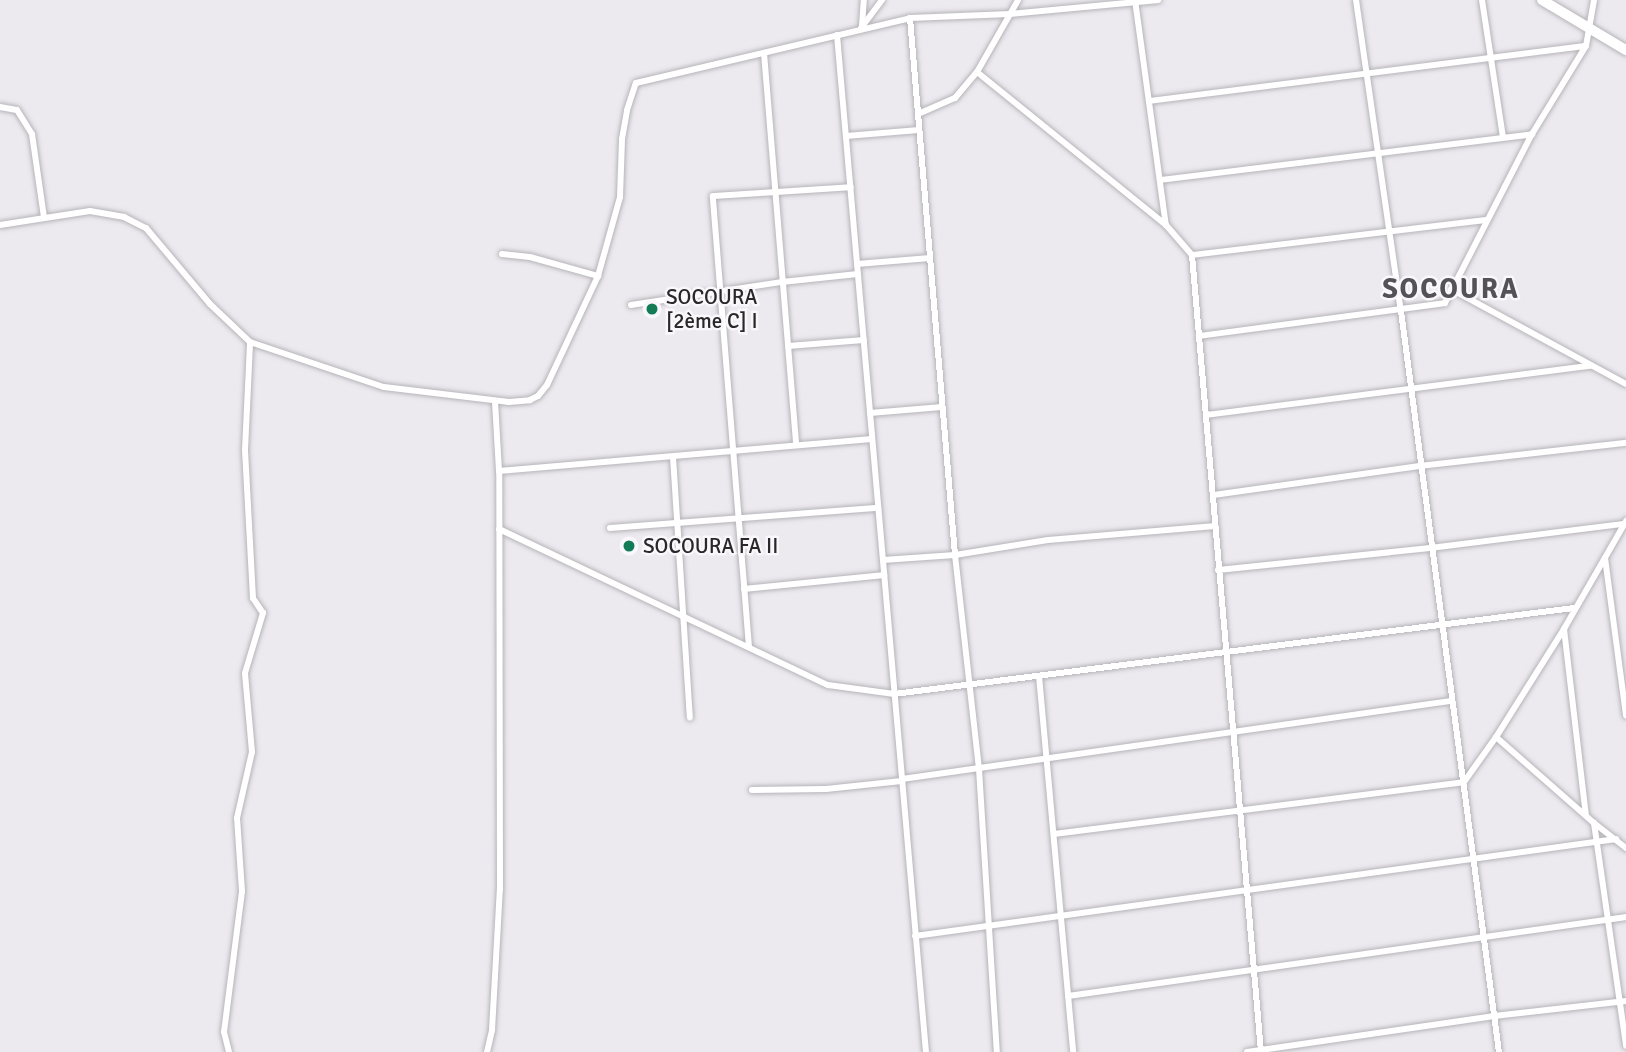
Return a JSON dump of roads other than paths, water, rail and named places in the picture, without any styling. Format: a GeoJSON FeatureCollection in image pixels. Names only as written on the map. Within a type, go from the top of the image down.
{"type":"FeatureCollection","features":[{"type":"Feature","properties":{"kind":"main road"},"geometry":{"type":"LineString","coordinates":[[1542,0],[1626,50]]}},
{"type":"Feature","properties":{"kind":"street"},"geometry":{"type":"LineString","coordinates":[[862,28],[864,0]]}},
{"type":"Feature","properties":{"kind":"street"},"geometry":{"type":"LineString","coordinates":[[862,28],[881,0]]}},
{"type":"Feature","properties":{"kind":"street"},"geometry":{"type":"LineString","coordinates":[[918,114],[955,98],[977,72],[1018,0]]}},
{"type":"Feature","properties":{"kind":"street"},"geometry":{"type":"LineString","coordinates":[[0,225],[90,211],[124,216],[146,228],[210,304],[250,342],[375,385],[517,402],[538,396],[598,276],[620,197],[622,139],[633,88],[640,81],[910,19],[1010,14],[1157,0]]}},
{"type":"Feature","properties":{"kind":"street"},"geometry":{"type":"LineString","coordinates":[[1356,0],[1387,232],[1401,311],[1430,548],[1499,1052]]}},
{"type":"Feature","properties":{"kind":"street"},"geometry":{"type":"LineString","coordinates":[[1482,0],[1503,137]]}},
{"type":"Feature","properties":{"kind":"street"},"geometry":{"type":"LineString","coordinates":[[1199,336],[1445,303],[1532,134],[1586,46],[1587,27],[1594,0]]}},
{"type":"Feature","properties":{"kind":"street"},"geometry":{"type":"LineString","coordinates":[[1135,1],[1167,225]]}},
{"type":"Feature","properties":{"kind":"street"},"geometry":{"type":"LineString","coordinates":[[910,19],[955,555],[979,769],[997,1052]]}},
{"type":"Feature","properties":{"kind":"street"},"geometry":{"type":"LineString","coordinates":[[837,35],[926,1052]]}},
{"type":"Feature","properties":{"kind":"street"},"geometry":{"type":"LineString","coordinates":[[1149,102],[1586,46]]}},
{"type":"Feature","properties":{"kind":"street"},"geometry":{"type":"LineString","coordinates":[[764,53],[796,443]]}},
{"type":"Feature","properties":{"kind":"street"},"geometry":{"type":"LineString","coordinates":[[977,72],[1167,225],[1192,255],[1261,1051]]}},
{"type":"Feature","properties":{"kind":"street"},"geometry":{"type":"LineString","coordinates":[[0,107],[17,110],[32,134],[44,217]]}},
{"type":"Feature","properties":{"kind":"street"},"geometry":{"type":"LineString","coordinates":[[846,136],[919,130]]}},
{"type":"Feature","properties":{"kind":"street"},"geometry":{"type":"LineString","coordinates":[[1160,180],[1532,134]]}},
{"type":"Feature","properties":{"kind":"street"},"geometry":{"type":"LineString","coordinates":[[749,647],[713,196],[850,187]]}},
{"type":"Feature","properties":{"kind":"street"},"geometry":{"type":"LineString","coordinates":[[1192,255],[1487,220]]}},
{"type":"Feature","properties":{"kind":"street"},"geometry":{"type":"LineString","coordinates":[[502,254],[530,257],[598,276]]}},
{"type":"Feature","properties":{"kind":"street"},"geometry":{"type":"LineString","coordinates":[[857,264],[930,258]]}},
{"type":"Feature","properties":{"kind":"street"},"geometry":{"type":"LineString","coordinates":[[631,305],[721,290],[858,274]]}},
{"type":"Feature","properties":{"kind":"street"},"geometry":{"type":"LineString","coordinates":[[1451,289],[1626,384]]}},
{"type":"Feature","properties":{"kind":"street"},"geometry":{"type":"LineString","coordinates":[[788,346],[864,340]]}},
{"type":"Feature","properties":{"kind":"street"},"geometry":{"type":"LineString","coordinates":[[229,1052],[223,1032],[242,891],[237,818],[252,752],[245,673],[263,613],[253,598],[245,450],[250,342]]}},
{"type":"Feature","properties":{"kind":"street"},"geometry":{"type":"LineString","coordinates":[[1206,415],[1591,366]]}},
{"type":"Feature","properties":{"kind":"street"},"geometry":{"type":"LineString","coordinates":[[487,1052],[492,1030],[500,889],[499,471],[495,401]]}},
{"type":"Feature","properties":{"kind":"street"},"geometry":{"type":"LineString","coordinates":[[870,413],[943,407]]}},
{"type":"Feature","properties":{"kind":"street"},"geometry":{"type":"LineString","coordinates":[[499,471],[733,452],[796,443],[872,439]]}},
{"type":"Feature","properties":{"kind":"street"},"geometry":{"type":"LineString","coordinates":[[1213,495],[1420,466],[1626,443]]}},
{"type":"Feature","properties":{"kind":"street"},"geometry":{"type":"LineString","coordinates":[[673,457],[686,616],[690,717]]}},
{"type":"Feature","properties":{"kind":"street"},"geometry":{"type":"LineString","coordinates":[[611,528],[878,508]]}},
{"type":"Feature","properties":{"kind":"street"},"geometry":{"type":"LineString","coordinates":[[1218,570],[1430,548],[1625,522]]}},
{"type":"Feature","properties":{"kind":"street"},"geometry":{"type":"LineString","coordinates":[[1054,834],[1464,782],[1496,737],[1563,629],[1625,522]]}},
{"type":"Feature","properties":{"kind":"street"},"geometry":{"type":"LineString","coordinates":[[883,560],[955,555],[1048,540],[1215,526]]}},
{"type":"Feature","properties":{"kind":"street"},"geometry":{"type":"LineString","coordinates":[[499,529],[828,685],[894,694],[1574,608]]}},
{"type":"Feature","properties":{"kind":"street"},"geometry":{"type":"LineString","coordinates":[[1605,558],[1626,716]]}},
{"type":"Feature","properties":{"kind":"street"},"geometry":{"type":"LineString","coordinates":[[744,589],[884,575]]}},
{"type":"Feature","properties":{"kind":"street"},"geometry":{"type":"LineString","coordinates":[[1563,629],[1586,815]]}},
{"type":"Feature","properties":{"kind":"street"},"geometry":{"type":"LineString","coordinates":[[1039,676],[1073,1052]]}},
{"type":"Feature","properties":{"kind":"street"},"geometry":{"type":"LineString","coordinates":[[752,790],[826,789],[902,780],[1451,701]]}},
{"type":"Feature","properties":{"kind":"street"},"geometry":{"type":"LineString","coordinates":[[1496,737],[1626,848]]}},
{"type":"Feature","properties":{"kind":"street"},"geometry":{"type":"LineString","coordinates":[[1594,823],[1623,1002],[1626,1046]]}},
{"type":"Feature","properties":{"kind":"street"},"geometry":{"type":"LineString","coordinates":[[915,936],[1616,839]]}},
{"type":"Feature","properties":{"kind":"street"},"geometry":{"type":"LineString","coordinates":[[1068,996],[1626,916]]}},
{"type":"Feature","properties":{"kind":"street"},"geometry":{"type":"LineString","coordinates":[[1247,1052],[1494,1016],[1623,1002]]}},
{"type":"Feature","properties":{"kind":"place","name":"SOCOURA [2ème C] I"},"geometry":{"type":"Point","coordinates":[652,309]}},
{"type":"Feature","properties":{"kind":"place","name":"SOCOURA FA II"},"geometry":{"type":"Point","coordinates":[629,546]}},
{"type":"Feature","properties":{"kind":"district","name":"SOCOURA"},"geometry":{"type":"Point","coordinates":[1451,289]}}]}
